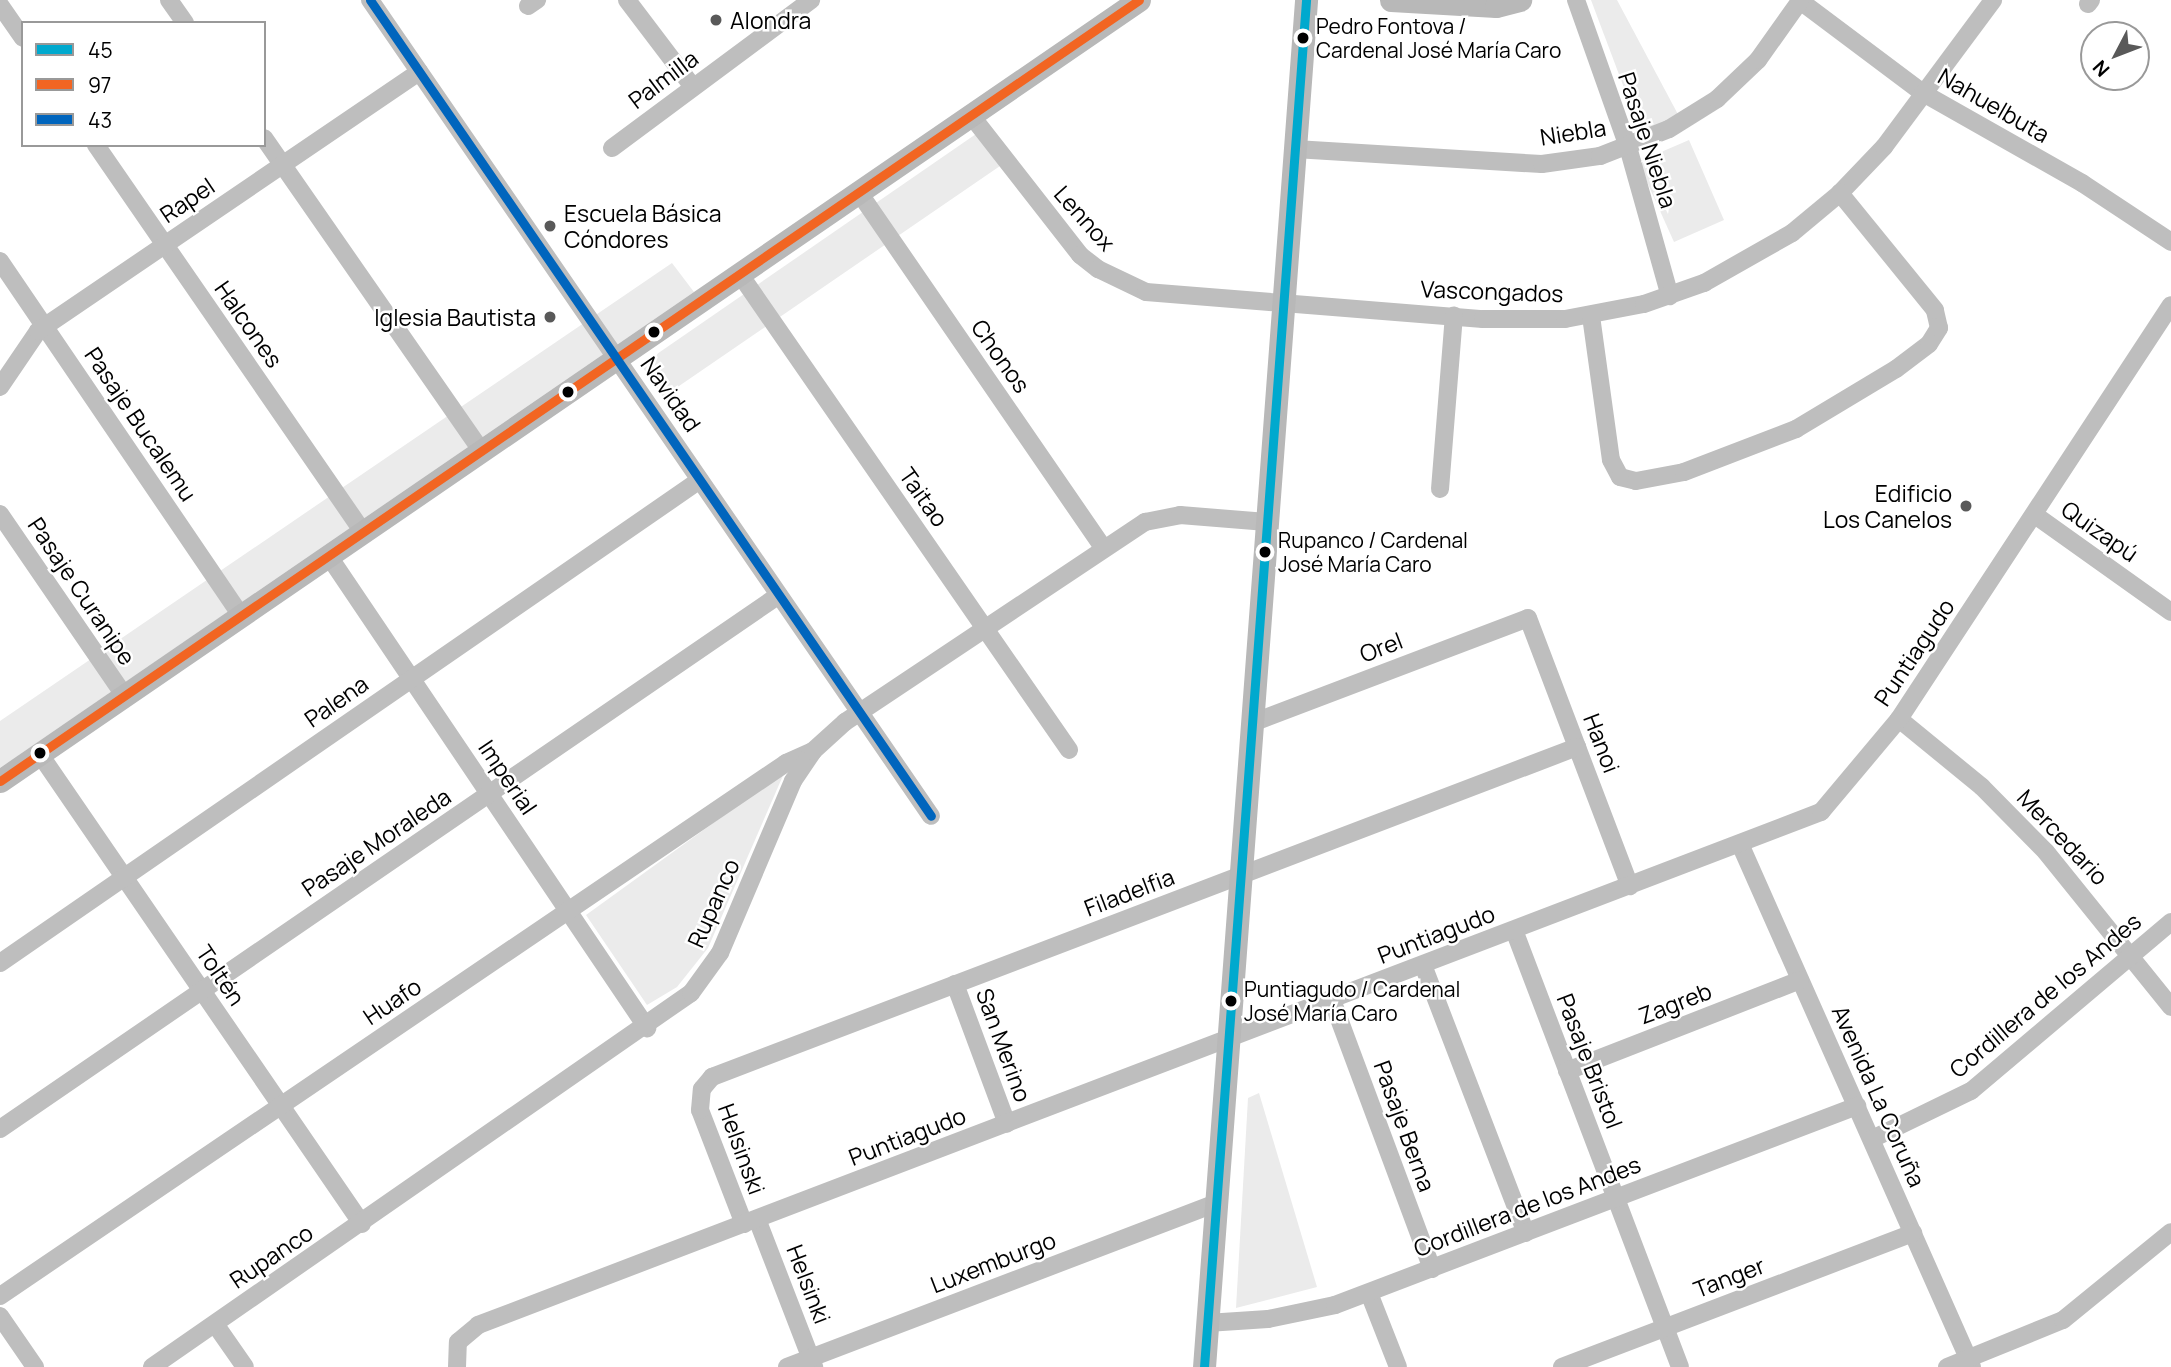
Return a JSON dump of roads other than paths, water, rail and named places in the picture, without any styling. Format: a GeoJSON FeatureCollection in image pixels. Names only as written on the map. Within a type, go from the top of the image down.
{"type":"FeatureCollection","features":[{"type":"Feature","properties":{"kind":"main road"},"geometry":{"type":"LineString","coordinates":[[3,774],[39,753],[1139,0]]}},
{"type":"Feature","properties":{"kind":"main road"},"geometry":{"type":"LineString","coordinates":[[1204,1367],[1306,0]]}},
{"type":"Feature","properties":{"kind":"main road"},"geometry":{"type":"LineString","coordinates":[[1391,0],[1496,6],[1520,0]]}},
{"type":"Feature","properties":{"kind":"street"},"geometry":{"type":"LineString","coordinates":[[169,0],[184,21]]}},
{"type":"Feature","properties":{"kind":"street","name":"Navidad"},"geometry":{"type":"LineString","coordinates":[[370,0],[931,816]]}},
{"type":"Feature","properties":{"kind":"street"},"geometry":{"type":"LineString","coordinates":[[628,0],[693,87]]}},
{"type":"Feature","properties":{"kind":"street","name":"Pasaje Niebla"},"geometry":{"type":"LineString","coordinates":[[1576,0],[1628,147],[1670,296]]}},
{"type":"Feature","properties":{"kind":"street","name":"Vascongados"},"geometry":{"type":"LineString","coordinates":[[1283,300],[1538,321],[1591,316],[1670,296],[1766,250],[1840,193],[1884,147],[1993,0]]}},
{"type":"Feature","properties":{"kind":"street","name":"Palmilla"},"geometry":{"type":"LineString","coordinates":[[612,148],[808,1]]}},
{"type":"Feature","properties":{"kind":"street","name":"Niebla"},"geometry":{"type":"LineString","coordinates":[[1295,149],[1542,164],[1628,147],[1669,129],[1717,99],[1758,60],[1799,1]]}},
{"type":"Feature","properties":{"kind":"street","name":"Nahuelbuta"},"geometry":{"type":"LineString","coordinates":[[1799,1],[1923,93],[2082,183],[2171,242]]}},
{"type":"Feature","properties":{"kind":"street"},"geometry":{"type":"LineString","coordinates":[[0,5],[21,35]]}},
{"type":"Feature","properties":{"kind":"street","name":"Rapel"},"geometry":{"type":"LineString","coordinates":[[0,387],[28,342],[44,326],[419,72]]}},
{"type":"Feature","properties":{"kind":"street","name":"Lennox"},"geometry":{"type":"LineString","coordinates":[[970,114],[1051,223],[1098,270],[1146,292],[1182,299],[1283,300]]}},
{"type":"Feature","properties":{"kind":"street"},"geometry":{"type":"LineString","coordinates":[[266,141],[481,450]]}},
{"type":"Feature","properties":{"kind":"street","name":"Halcones"},"geometry":{"type":"LineString","coordinates":[[97,147],[362,531]]}},
{"type":"Feature","properties":{"kind":"street","name":"Chonos"},"geometry":{"type":"LineString","coordinates":[[858,191],[1104,548]]}},
{"type":"Feature","properties":{"kind":"street"},"geometry":{"type":"LineString","coordinates":[[1591,316],[1611,460],[1619,477],[1636,481],[1684,472],[1796,429],[1896,369],[1934,340],[1939,328],[1935,310],[1840,193]]}},
{"type":"Feature","properties":{"kind":"street","name":"Pasaje Bucalemu"},"geometry":{"type":"LineString","coordinates":[[0,261],[241,615]]}},
{"type":"Feature","properties":{"kind":"street","name":"Taitao"},"geometry":{"type":"LineString","coordinates":[[739,273],[1069,750]]}},
{"type":"Feature","properties":{"kind":"street","name":"Puntiagudo"},"geometry":{"type":"LineString","coordinates":[[457,1367],[458,1342],[478,1325],[1821,812],[1899,719],[2171,305]]}},
{"type":"Feature","properties":{"kind":"street"},"geometry":{"type":"LineString","coordinates":[[1440,489],[1454,316]]}},
{"type":"Feature","properties":{"kind":"street","name":"Palena"},"geometry":{"type":"LineString","coordinates":[[0,963],[700,480]]}},
{"type":"Feature","properties":{"kind":"street","name":"Pasaje Curanipe"},"geometry":{"type":"LineString","coordinates":[[0,514],[124,695]]}},
{"type":"Feature","properties":{"kind":"street","name":"Rupanco"},"geometry":{"type":"LineString","coordinates":[[152,1367],[647,1028],[691,993],[720,953],[789,789],[813,751],[860,712],[1145,522],[1169,515],[1267,522]]}},
{"type":"Feature","properties":{"kind":"street","name":"Quizapú"},"geometry":{"type":"LineString","coordinates":[[2035,515],[2171,612]]}},
{"type":"Feature","properties":{"kind":"street","name":"Imperial"},"geometry":{"type":"LineString","coordinates":[[328,555],[647,1028]]}},
{"type":"Feature","properties":{"kind":"street","name":"Pasaje Moraleda"},"geometry":{"type":"LineString","coordinates":[[0,1129],[779,595]]}},
{"type":"Feature","properties":{"kind":"street","name":"Orel"},"geometry":{"type":"LineString","coordinates":[[1252,723],[1528,618]]}},
{"type":"Feature","properties":{"kind":"street","name":"Hanoi"},"geometry":{"type":"LineString","coordinates":[[1528,618],[1630,886]]}},
{"type":"Feature","properties":{"kind":"street","name":"Mercedario"},"geometry":{"type":"LineString","coordinates":[[1899,719],[2014,818],[2132,955],[2171,1007]]}},
{"type":"Feature","properties":{"kind":"street","name":"Filadelfia"},"geometry":{"type":"LineString","coordinates":[[702,1089],[719,1073],[1577,747]]}},
{"type":"Feature","properties":{"kind":"street","name":"Huafo"},"geometry":{"type":"LineString","coordinates":[[0,1296],[786,762],[813,751]]}},
{"type":"Feature","properties":{"kind":"street","name":"Toltén"},"geometry":{"type":"LineString","coordinates":[[39,753],[362,1224]]}},
{"type":"Feature","properties":{"kind":"street","name":"Avenida La Coruña"},"geometry":{"type":"LineString","coordinates":[[1740,844],[1970,1363]]}},
{"type":"Feature","properties":{"kind":"street","name":"Cordillera de los Andes"},"geometry":{"type":"LineString","coordinates":[[1872,1139],[1971,1091],[2171,922]]}},
{"type":"Feature","properties":{"kind":"street","name":"Pasaje Bristol"},"geometry":{"type":"LineString","coordinates":[[1514,930],[1681,1367]]}},
{"type":"Feature","properties":{"kind":"street"},"geometry":{"type":"LineString","coordinates":[[1423,965],[1526,1233]]}},
{"type":"Feature","properties":{"kind":"street","name":"Zagreb"},"geometry":{"type":"LineString","coordinates":[[1567,1071],[1800,980]]}},
{"type":"Feature","properties":{"kind":"street","name":"San Merino"},"geometry":{"type":"LineString","coordinates":[[955,984],[1007,1124]]}},
{"type":"Feature","properties":{"kind":"street","name":"Pasaje Berna"},"geometry":{"type":"LineString","coordinates":[[1332,1000],[1432,1269]]}},
{"type":"Feature","properties":{"kind":"street","name":"Helsinski"},"geometry":{"type":"LineString","coordinates":[[702,1089],[700,1110],[751,1222]]}},
{"type":"Feature","properties":{"kind":"street","name":"Cordillera de los Andes"},"geometry":{"type":"LineString","coordinates":[[1207,1323],[1302,1314],[1370,1293],[1857,1106]]}},
{"type":"Feature","properties":{"kind":"street","name":"Luxemburgo"},"geometry":{"type":"LineString","coordinates":[[787,1367],[813,1362],[1216,1203]]}},
{"type":"Feature","properties":{"kind":"street","name":"Helsinki"},"geometry":{"type":"LineString","coordinates":[[751,1222],[813,1362]]}},
{"type":"Feature","properties":{"kind":"street"},"geometry":{"type":"LineString","coordinates":[[1947,1367],[1970,1363],[2063,1320],[2171,1232]]}},
{"type":"Feature","properties":{"kind":"street","name":"Tanger"},"geometry":{"type":"LineString","coordinates":[[1562,1367],[1913,1233]]}},
{"type":"Feature","properties":{"kind":"street"},"geometry":{"type":"LineString","coordinates":[[1370,1293],[1398,1367]]}},
{"type":"Feature","properties":{"kind":"street"},"geometry":{"type":"LineString","coordinates":[[0,1316],[35,1367]]}},
{"type":"Feature","properties":{"kind":"street"},"geometry":{"type":"LineString","coordinates":[[215,1324],[245,1367]]}},
{"type":"Feature","properties":{"kind":"place","name":"Alondra"},"geometry":{"type":"Point","coordinates":[716,20]}},
{"type":"Feature","properties":{"kind":"place","name":"Pedro Fontova / Cardenal José María Caro"},"geometry":{"type":"Point","coordinates":[1303,38]}},
{"type":"Feature","properties":{"kind":"place","name":"Escuela Básica Cóndores"},"geometry":{"type":"Point","coordinates":[550,226]}},
{"type":"Feature","properties":{"kind":"place","name":"Iglesia Bautista"},"geometry":{"type":"Point","coordinates":[550,317]}},
{"type":"Feature","properties":{"kind":"place","name":"Edificio Los Canelos"},"geometry":{"type":"Point","coordinates":[1966,506]}},
{"type":"Feature","properties":{"kind":"place","name":"Rupanco / Cardenal José María Caro"},"geometry":{"type":"Point","coordinates":[1265,552]}},
{"type":"Feature","properties":{"kind":"place","name":"Puntiagudo / Cardenal José María Caro"},"geometry":{"type":"Point","coordinates":[1231,1001]}}]}
